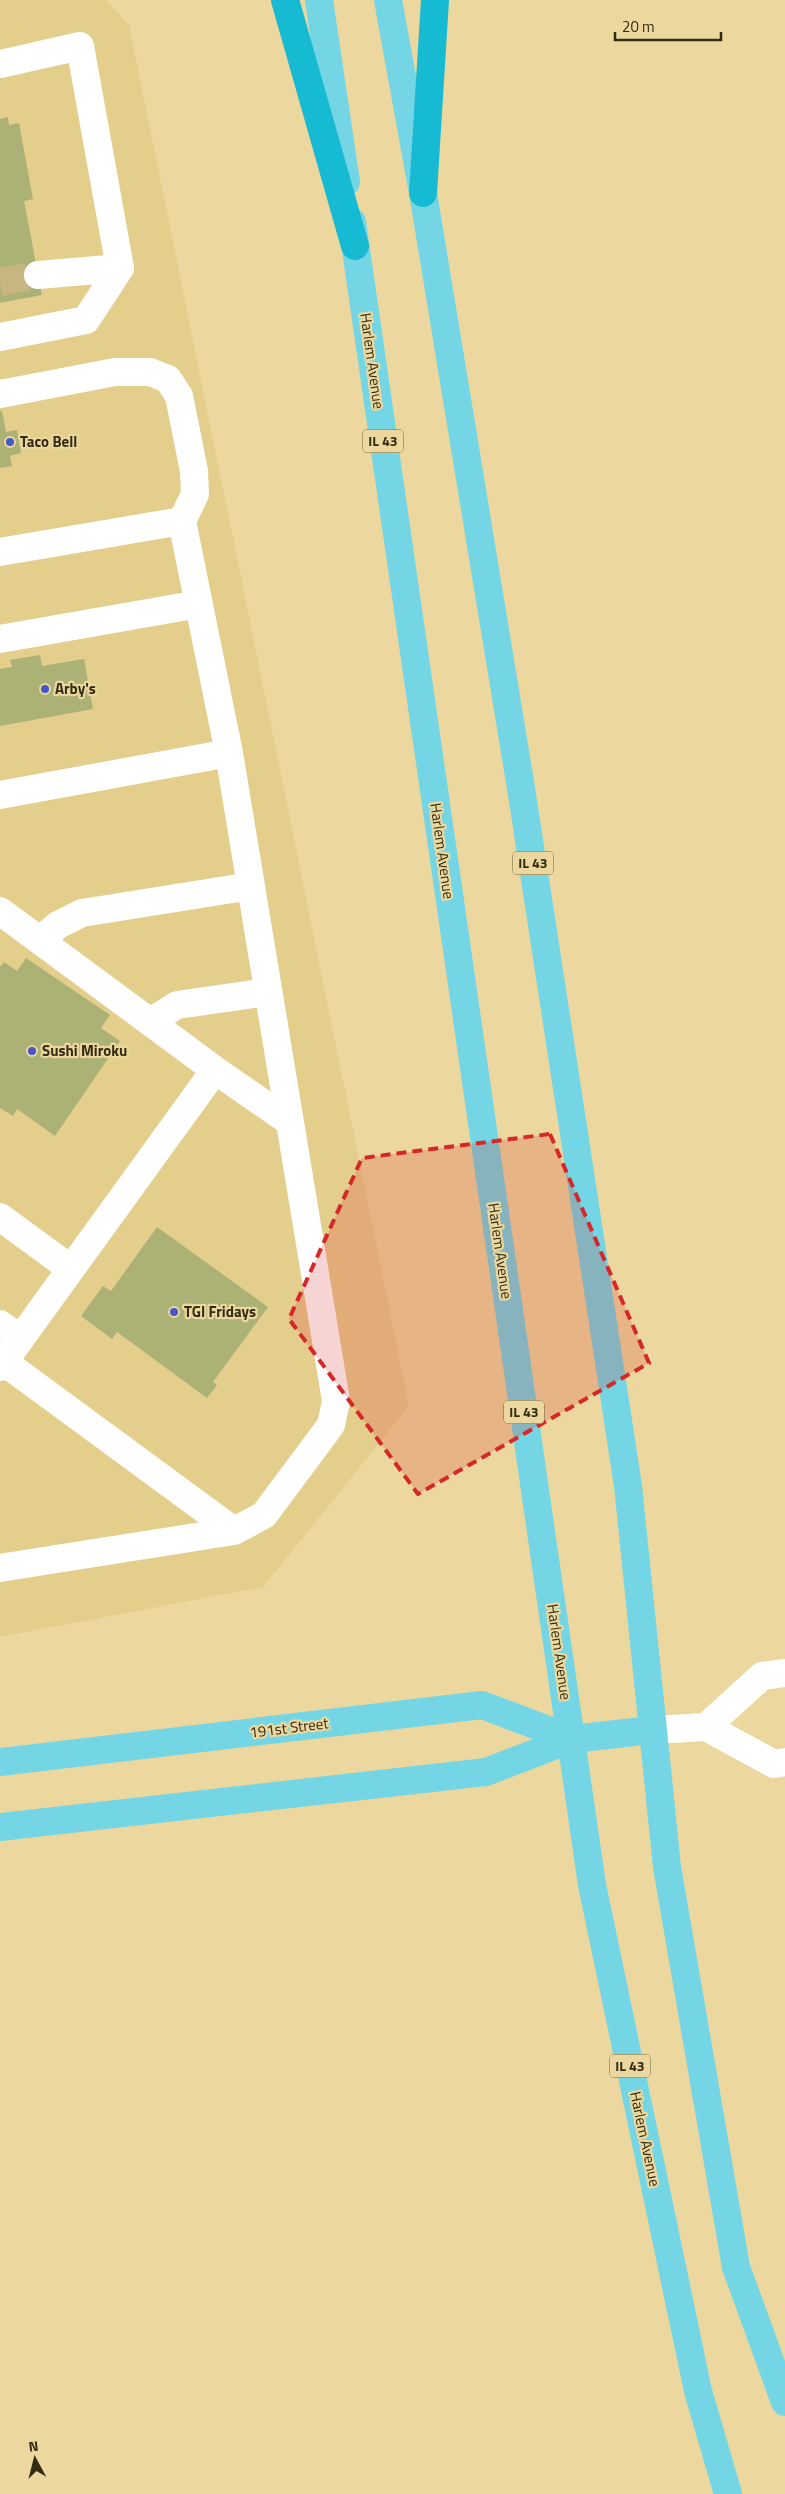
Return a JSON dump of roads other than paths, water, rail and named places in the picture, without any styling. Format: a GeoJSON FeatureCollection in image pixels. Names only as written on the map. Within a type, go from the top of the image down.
{"type":"FeatureCollection","features":[{"type":"Feature","properties":{"kind":"highway"},"geometry":{"type":"LineString","coordinates":[[285,0],[355,246]]}},
{"type":"Feature","properties":{"kind":"highway"},"geometry":{"type":"LineString","coordinates":[[423,193],[435,0]]}},
{"type":"Feature","properties":{"kind":"main road","name":"Harlem Avenue"},"geometry":{"type":"LineString","coordinates":[[320,0],[592,1885],[698,2391],[728,2494]]}},
{"type":"Feature","properties":{"kind":"main road","name":"IL 43"},"geometry":{"type":"LineString","coordinates":[[388,0],[423,193],[521,788],[628,1486],[667,1866],[736,2267],[785,2402]]}},
{"type":"Feature","properties":{"kind":"main road","name":"191st Street"},"geometry":{"type":"LineString","coordinates":[[0,1762],[482,1705],[572,1738]]}},
{"type":"Feature","properties":{"kind":"main road","name":"191st Street"},"geometry":{"type":"LineString","coordinates":[[0,1827],[486,1772],[572,1738],[652,1730]]}},
{"type":"Feature","properties":{"kind":"street"},"geometry":{"type":"LineString","coordinates":[[0,64],[80,46],[120,268],[86,320],[0,337]]}},
{"type":"Feature","properties":{"kind":"street"},"geometry":{"type":"LineString","coordinates":[[38,275],[120,268]]}},
{"type":"Feature","properties":{"kind":"street"},"geometry":{"type":"LineString","coordinates":[[0,394],[115,372],[150,372],[168,379],[179,396],[194,471],[195,494],[182,521],[229,753],[336,1402],[331,1425],[264,1515],[234,1531],[0,1568]]}},
{"type":"Feature","properties":{"kind":"street"},"geometry":{"type":"LineString","coordinates":[[0,552],[182,521]]}},
{"type":"Feature","properties":{"kind":"street"},"geometry":{"type":"LineString","coordinates":[[0,639],[199,604]]}},
{"type":"Feature","properties":{"kind":"street"},"geometry":{"type":"LineString","coordinates":[[0,795],[229,753]]}},
{"type":"Feature","properties":{"kind":"street"},"geometry":{"type":"LineString","coordinates":[[40,940],[58,924],[82,913],[251,886]]}},
{"type":"Feature","properties":{"kind":"street"},"geometry":{"type":"LineString","coordinates":[[0,911],[215,1070],[290,1122]]}},
{"type":"Feature","properties":{"kind":"street"},"geometry":{"type":"LineString","coordinates":[[150,1022],[177,1005],[268,992]]}},
{"type":"Feature","properties":{"kind":"street"},"geometry":{"type":"LineString","coordinates":[[215,1070],[71,1269],[10,1331],[2,1364],[234,1531]]}},
{"type":"Feature","properties":{"kind":"street"},"geometry":{"type":"LineString","coordinates":[[0,1217],[71,1269]]}},
{"type":"Feature","properties":{"kind":"street"},"geometry":{"type":"LineString","coordinates":[[785,1673],[762,1676],[706,1727],[774,1764],[785,1762]]}},
{"type":"Feature","properties":{"kind":"street","name":"191st Street"},"geometry":{"type":"LineString","coordinates":[[652,1730],[706,1727]]}},
{"type":"Feature","properties":{"kind":"tunnel"},"geometry":{"type":"LineString","coordinates":[[0,282],[38,275]]}},
{"type":"Feature","properties":{"kind":"place","name":"Taco Bell"},"geometry":{"type":"Point","coordinates":[10,442]}},
{"type":"Feature","properties":{"kind":"place","name":"Arby's"},"geometry":{"type":"Point","coordinates":[45,689]}},
{"type":"Feature","properties":{"kind":"place","name":"Sushi Miroku"},"geometry":{"type":"Point","coordinates":[32,1051]}},
{"type":"Feature","properties":{"kind":"place","name":"TGI Fridays"},"geometry":{"type":"Point","coordinates":[174,1312]}}]}
